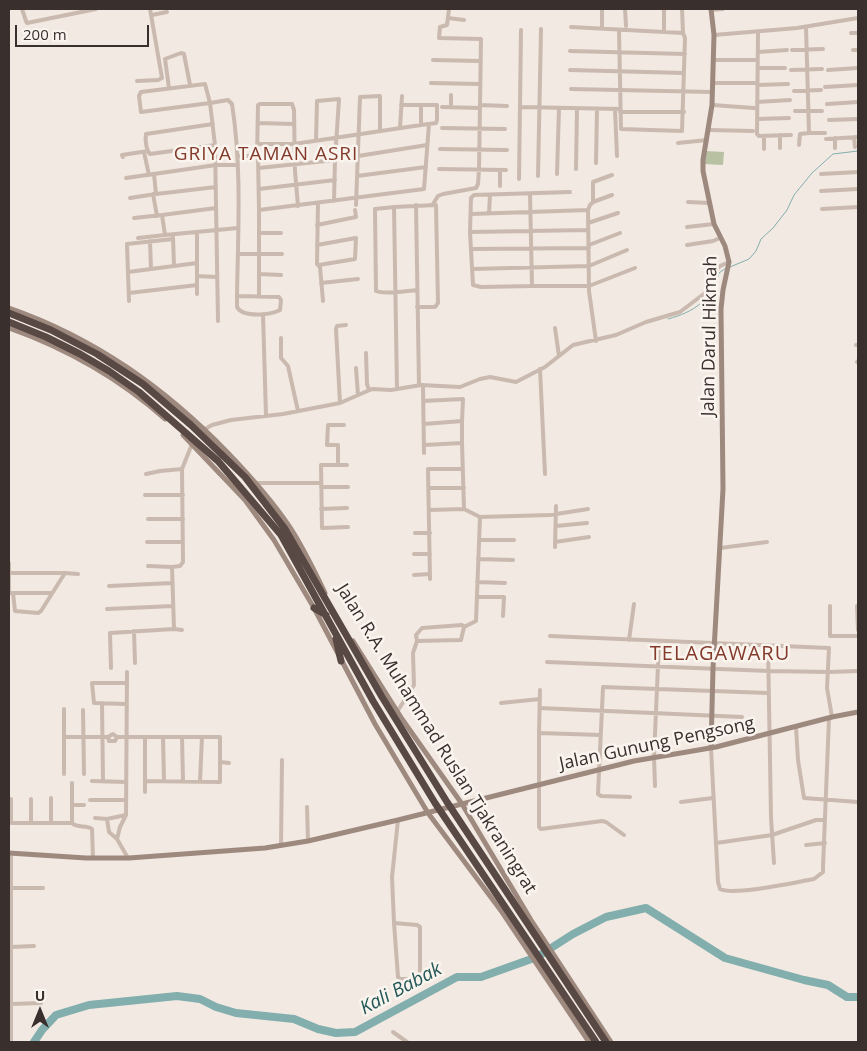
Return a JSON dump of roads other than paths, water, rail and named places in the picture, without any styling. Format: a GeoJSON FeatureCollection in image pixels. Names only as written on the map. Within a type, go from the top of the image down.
{"type":"FeatureCollection","features":[{"type":"Feature","properties":{"kind":"highway","name":"Jalan R.A. Muhammad Ruslan Tjakraningrat"},"geometry":{"type":"LineString","coordinates":[[9,313],[51,330],[104,358],[143,384],[198,432],[245,477],[280,522],[382,697],[449,805],[576,992],[606,1042]]}},
{"type":"Feature","properties":{"kind":"highway","name":"Jalan R.A. Muhammad Ruslan Tjakraningrat"},"geometry":{"type":"LineString","coordinates":[[9,322],[51,339],[109,371],[139,392],[196,441],[239,485],[281,535],[373,701],[435,803],[564,1000],[596,1042]]}},
{"type":"Feature","properties":{"kind":"highway"},"geometry":{"type":"LineString","coordinates":[[324,591],[328,605]]}},
{"type":"Feature","properties":{"kind":"highway"},"geometry":{"type":"LineString","coordinates":[[314,608],[326,616]]}},
{"type":"Feature","properties":{"kind":"highway"},"geometry":{"type":"LineString","coordinates":[[341,625],[350,637]]}},
{"type":"Feature","properties":{"kind":"highway"},"geometry":{"type":"LineString","coordinates":[[335,632],[341,661]]}},
{"type":"Feature","properties":{"kind":"street"},"geometry":{"type":"LineString","coordinates":[[22,9],[27,23],[96,9]]}},
{"type":"Feature","properties":{"kind":"street"},"geometry":{"type":"LineString","coordinates":[[59,9],[60,16]]}},
{"type":"Feature","properties":{"kind":"street"},"geometry":{"type":"LineString","coordinates":[[137,81],[158,80],[162,78],[150,9]]}},
{"type":"Feature","properties":{"kind":"street"},"geometry":{"type":"LineString","coordinates":[[433,204],[438,196],[443,194],[476,188],[479,170],[481,40],[440,38],[440,27],[447,25],[449,9]]}},
{"type":"Feature","properties":{"kind":"street"},"geometry":{"type":"LineString","coordinates":[[602,9],[602,29]]}},
{"type":"Feature","properties":{"kind":"street"},"geometry":{"type":"LineString","coordinates":[[626,9],[626,26]]}},
{"type":"Feature","properties":{"kind":"street"},"geometry":{"type":"LineString","coordinates":[[664,9],[664,32]]}},
{"type":"Feature","properties":{"kind":"street"},"geometry":{"type":"LineString","coordinates":[[619,30],[622,130],[681,131],[684,129],[685,54],[682,9]]}},
{"type":"Feature","properties":{"kind":"street"},"geometry":{"type":"LineString","coordinates":[[711,9],[723,9]]}},
{"type":"Feature","properties":{"kind":"street","name":"Jalan Darul Hikmah"},"geometry":{"type":"LineString","coordinates":[[711,9],[714,35],[712,105],[703,171],[714,224],[725,246],[729,265],[722,290],[721,309],[723,489],[714,642],[711,748]]}},
{"type":"Feature","properties":{"kind":"street"},"geometry":{"type":"LineString","coordinates":[[152,15],[167,12]]}},
{"type":"Feature","properties":{"kind":"street"},"geometry":{"type":"LineString","coordinates":[[448,18],[464,20]]}},
{"type":"Feature","properties":{"kind":"street"},"geometry":{"type":"LineString","coordinates":[[714,35],[758,33],[858,18]]}},
{"type":"Feature","properties":{"kind":"street"},"geometry":{"type":"LineString","coordinates":[[571,27],[683,33]]}},
{"type":"Feature","properties":{"kind":"street"},"geometry":{"type":"LineString","coordinates":[[806,27],[809,133]]}},
{"type":"Feature","properties":{"kind":"street"},"geometry":{"type":"LineString","coordinates":[[538,176],[541,29]]}},
{"type":"Feature","properties":{"kind":"street"},"geometry":{"type":"LineString","coordinates":[[519,179],[521,30]]}},
{"type":"Feature","properties":{"kind":"street"},"geometry":{"type":"LineString","coordinates":[[758,33],[757,135],[791,135]]}},
{"type":"Feature","properties":{"kind":"street"},"geometry":{"type":"LineString","coordinates":[[851,33],[858,33]]}},
{"type":"Feature","properties":{"kind":"street"},"geometry":{"type":"LineString","coordinates":[[758,52],[823,49]]}},
{"type":"Feature","properties":{"kind":"street"},"geometry":{"type":"LineString","coordinates":[[853,50],[858,50]]}},
{"type":"Feature","properties":{"kind":"street"},"geometry":{"type":"LineString","coordinates":[[570,51],[685,54]]}},
{"type":"Feature","properties":{"kind":"street"},"geometry":{"type":"LineString","coordinates":[[169,88],[166,57],[181,53],[184,54],[190,85]]}},
{"type":"Feature","properties":{"kind":"street"},"geometry":{"type":"LineString","coordinates":[[433,60],[480,61]]}},
{"type":"Feature","properties":{"kind":"street"},"geometry":{"type":"LineString","coordinates":[[714,60],[755,60]]}},
{"type":"Feature","properties":{"kind":"street"},"geometry":{"type":"LineString","coordinates":[[758,68],[785,68]]}},
{"type":"Feature","properties":{"kind":"street"},"geometry":{"type":"LineString","coordinates":[[828,70],[858,68]]}},
{"type":"Feature","properties":{"kind":"street"},"geometry":{"type":"LineString","coordinates":[[791,70],[822,69]]}},
{"type":"Feature","properties":{"kind":"street"},"geometry":{"type":"LineString","coordinates":[[570,70],[684,73]]}},
{"type":"Feature","properties":{"kind":"street"},"geometry":{"type":"LineString","coordinates":[[431,83],[480,84]]}},
{"type":"Feature","properties":{"kind":"street"},"geometry":{"type":"LineString","coordinates":[[713,83],[788,84]]}},
{"type":"Feature","properties":{"kind":"street"},"geometry":{"type":"LineString","coordinates":[[218,321],[215,145],[210,103],[205,84],[140,93],[142,112],[210,103],[228,100],[230,102],[238,156],[238,254],[237,296],[237,307],[240,311],[263,314],[280,311],[281,300],[277,296],[237,296]]}},
{"type":"Feature","properties":{"kind":"street"},"geometry":{"type":"LineString","coordinates":[[825,86],[858,85]]}},
{"type":"Feature","properties":{"kind":"street"},"geometry":{"type":"LineString","coordinates":[[571,89],[712,92]]}},
{"type":"Feature","properties":{"kind":"street"},"geometry":{"type":"LineString","coordinates":[[794,91],[821,90]]}},
{"type":"Feature","properties":{"kind":"street"},"geometry":{"type":"LineString","coordinates":[[451,95],[451,107]]}},
{"type":"Feature","properties":{"kind":"street"},"geometry":{"type":"LineString","coordinates":[[356,205],[360,97],[380,96],[380,131]]}},
{"type":"Feature","properties":{"kind":"street"},"geometry":{"type":"LineString","coordinates":[[400,128],[402,96]]}},
{"type":"Feature","properties":{"kind":"street"},"geometry":{"type":"LineString","coordinates":[[316,141],[317,101],[339,99],[334,201]]}},
{"type":"Feature","properties":{"kind":"street"},"geometry":{"type":"LineString","coordinates":[[758,102],[790,100]]}},
{"type":"Feature","properties":{"kind":"street"},"geometry":{"type":"LineString","coordinates":[[827,104],[858,102]]}},
{"type":"Feature","properties":{"kind":"street"},"geometry":{"type":"LineString","coordinates":[[259,296],[260,233],[257,144],[258,106],[260,104],[292,104],[294,108],[298,206]]}},
{"type":"Feature","properties":{"kind":"street"},"geometry":{"type":"LineString","coordinates":[[257,144],[294,144],[429,124],[437,121],[437,105],[401,105]]}},
{"type":"Feature","properties":{"kind":"street"},"geometry":{"type":"LineString","coordinates":[[421,105],[421,125]]}},
{"type":"Feature","properties":{"kind":"street"},"geometry":{"type":"LineString","coordinates":[[712,105],[754,108]]}},
{"type":"Feature","properties":{"kind":"street"},"geometry":{"type":"LineString","coordinates":[[442,107],[508,106]]}},
{"type":"Feature","properties":{"kind":"street"},"geometry":{"type":"LineString","coordinates":[[520,107],[684,112]]}},
{"type":"Feature","properties":{"kind":"street"},"geometry":{"type":"LineString","coordinates":[[557,174],[560,108]]}},
{"type":"Feature","properties":{"kind":"street"},"geometry":{"type":"LineString","coordinates":[[576,169],[577,109]]}},
{"type":"Feature","properties":{"kind":"street"},"geometry":{"type":"LineString","coordinates":[[596,162],[597,109]]}},
{"type":"Feature","properties":{"kind":"street"},"geometry":{"type":"LineString","coordinates":[[615,109],[617,156]]}},
{"type":"Feature","properties":{"kind":"street"},"geometry":{"type":"LineString","coordinates":[[795,111],[822,111]]}},
{"type":"Feature","properties":{"kind":"street"},"geometry":{"type":"LineString","coordinates":[[757,119],[789,118]]}},
{"type":"Feature","properties":{"kind":"street"},"geometry":{"type":"LineString","coordinates":[[829,120],[858,119]]}},
{"type":"Feature","properties":{"kind":"street"},"geometry":{"type":"LineString","coordinates":[[258,123],[294,124]]}},
{"type":"Feature","properties":{"kind":"street"},"geometry":{"type":"LineString","coordinates":[[157,216],[146,153],[146,134],[213,124]]}},
{"type":"Feature","properties":{"kind":"street"},"geometry":{"type":"LineString","coordinates":[[259,210],[424,189],[429,124]]}},
{"type":"Feature","properties":{"kind":"street"},"geometry":{"type":"LineString","coordinates":[[442,128],[505,129]]}},
{"type":"Feature","properties":{"kind":"street"},"geometry":{"type":"LineString","coordinates":[[709,130],[753,131]]}},
{"type":"Feature","properties":{"kind":"street"},"geometry":{"type":"LineString","coordinates":[[800,145],[800,134],[824,132]]}},
{"type":"Feature","properties":{"kind":"street"},"geometry":{"type":"LineString","coordinates":[[780,135],[780,148]]}},
{"type":"Feature","properties":{"kind":"street"},"geometry":{"type":"LineString","coordinates":[[764,136],[764,149]]}},
{"type":"Feature","properties":{"kind":"street"},"geometry":{"type":"LineString","coordinates":[[826,139],[856,137],[855,147]]}},
{"type":"Feature","properties":{"kind":"street"},"geometry":{"type":"LineString","coordinates":[[835,148],[836,138]]}},
{"type":"Feature","properties":{"kind":"street"},"geometry":{"type":"LineString","coordinates":[[678,142],[707,140]]}},
{"type":"Feature","properties":{"kind":"street"},"geometry":{"type":"LineString","coordinates":[[146,153],[215,145]]}},
{"type":"Feature","properties":{"kind":"street"},"geometry":{"type":"LineString","coordinates":[[358,156],[427,146]]}},
{"type":"Feature","properties":{"kind":"street"},"geometry":{"type":"LineString","coordinates":[[440,148],[507,150]]}},
{"type":"Feature","properties":{"kind":"street"},"geometry":{"type":"LineString","coordinates":[[238,156],[257,157]]}},
{"type":"Feature","properties":{"kind":"street"},"geometry":{"type":"LineString","coordinates":[[258,168],[335,160]]}},
{"type":"Feature","properties":{"kind":"street"},"geometry":{"type":"LineString","coordinates":[[126,178],[216,165],[238,165]]}},
{"type":"Feature","properties":{"kind":"street"},"geometry":{"type":"LineString","coordinates":[[357,176],[426,167]]}},
{"type":"Feature","properties":{"kind":"street"},"geometry":{"type":"LineString","coordinates":[[439,169],[506,170]]}},
{"type":"Feature","properties":{"kind":"street"},"geometry":{"type":"LineString","coordinates":[[500,170],[500,186]]}},
{"type":"Feature","properties":{"kind":"street"},"geometry":{"type":"LineString","coordinates":[[820,174],[858,172]]}},
{"type":"Feature","properties":{"kind":"street"},"geometry":{"type":"LineString","coordinates":[[593,202],[593,182],[612,175]]}},
{"type":"Feature","properties":{"kind":"street"},"geometry":{"type":"LineString","coordinates":[[259,189],[335,180]]}},
{"type":"Feature","properties":{"kind":"street"},"geometry":{"type":"LineString","coordinates":[[130,198],[216,186]]}},
{"type":"Feature","properties":{"kind":"street"},"geometry":{"type":"LineString","coordinates":[[821,191],[858,189]]}},
{"type":"Feature","properties":{"kind":"street"},"geometry":{"type":"LineString","coordinates":[[570,192],[472,196],[470,232],[472,283],[474,286],[589,286],[635,268]]}},
{"type":"Feature","properties":{"kind":"street"},"geometry":{"type":"LineString","coordinates":[[530,194],[532,286]]}},
{"type":"Feature","properties":{"kind":"street"},"geometry":{"type":"LineString","coordinates":[[489,213],[490,195]]}},
{"type":"Feature","properties":{"kind":"street"},"geometry":{"type":"LineString","coordinates":[[596,341],[589,286],[588,210],[593,202],[612,196]]}},
{"type":"Feature","properties":{"kind":"street"},"geometry":{"type":"LineString","coordinates":[[688,202],[710,203]]}},
{"type":"Feature","properties":{"kind":"street"},"geometry":{"type":"LineString","coordinates":[[318,203],[317,245],[318,265],[322,283],[322,301]]}},
{"type":"Feature","properties":{"kind":"street"},"geometry":{"type":"LineString","coordinates":[[417,290],[377,292],[374,210],[433,204]]}},
{"type":"Feature","properties":{"kind":"street"},"geometry":{"type":"LineString","coordinates":[[417,307],[435,307],[438,303],[436,205],[433,204]]}},
{"type":"Feature","properties":{"kind":"street"},"geometry":{"type":"LineString","coordinates":[[416,206],[417,307],[424,453]]}},
{"type":"Feature","properties":{"kind":"street"},"geometry":{"type":"LineString","coordinates":[[394,207],[397,389]]}},
{"type":"Feature","properties":{"kind":"street"},"geometry":{"type":"LineString","coordinates":[[822,209],[858,207]]}},
{"type":"Feature","properties":{"kind":"street"},"geometry":{"type":"LineString","coordinates":[[134,218],[216,208]]}},
{"type":"Feature","properties":{"kind":"street"},"geometry":{"type":"LineString","coordinates":[[317,225],[356,217],[356,210]]}},
{"type":"Feature","properties":{"kind":"street"},"geometry":{"type":"LineString","coordinates":[[471,214],[588,210]]}},
{"type":"Feature","properties":{"kind":"street"},"geometry":{"type":"LineString","coordinates":[[588,223],[618,213]]}},
{"type":"Feature","properties":{"kind":"street"},"geometry":{"type":"LineString","coordinates":[[162,215],[165,236]]}},
{"type":"Feature","properties":{"kind":"street"},"geometry":{"type":"LineString","coordinates":[[688,227],[714,224]]}},
{"type":"Feature","properties":{"kind":"street"},"geometry":{"type":"LineString","coordinates":[[129,301],[127,244],[150,242],[216,229],[238,228]]}},
{"type":"Feature","properties":{"kind":"street"},"geometry":{"type":"LineString","coordinates":[[470,232],[588,230]]}},
{"type":"Feature","properties":{"kind":"street"},"geometry":{"type":"LineString","coordinates":[[197,232],[197,294]]}},
{"type":"Feature","properties":{"kind":"street"},"geometry":{"type":"LineString","coordinates":[[260,233],[281,233]]}},
{"type":"Feature","properties":{"kind":"street"},"geometry":{"type":"LineString","coordinates":[[471,249],[589,247],[620,233]]}},
{"type":"Feature","properties":{"kind":"street"},"geometry":{"type":"LineString","coordinates":[[138,238],[173,237]]}},
{"type":"Feature","properties":{"kind":"street"},"geometry":{"type":"LineString","coordinates":[[173,237],[174,266]]}},
{"type":"Feature","properties":{"kind":"street"},"geometry":{"type":"LineString","coordinates":[[317,245],[356,238],[355,259],[318,265]]}},
{"type":"Feature","properties":{"kind":"street"},"geometry":{"type":"LineString","coordinates":[[687,246],[714,241],[720,238]]}},
{"type":"Feature","properties":{"kind":"street"},"geometry":{"type":"LineString","coordinates":[[150,242],[151,269]]}},
{"type":"Feature","properties":{"kind":"street"},"geometry":{"type":"LineString","coordinates":[[472,269],[589,266],[627,250]]}},
{"type":"Feature","properties":{"kind":"street"},"geometry":{"type":"LineString","coordinates":[[238,254],[282,254]]}},
{"type":"Feature","properties":{"kind":"street"},"geometry":{"type":"LineString","coordinates":[[128,272],[197,263]]}},
{"type":"Feature","properties":{"kind":"street"},"geometry":{"type":"LineString","coordinates":[[205,429],[212,424],[224,421],[298,412],[340,404],[369,390],[397,389],[421,385],[460,387],[490,377],[514,382],[540,369],[573,345],[627,332],[654,319],[680,312],[705,293],[710,286],[714,272],[720,266],[729,265]]}},
{"type":"Feature","properties":{"kind":"street"},"geometry":{"type":"LineString","coordinates":[[259,274],[281,275]]}},
{"type":"Feature","properties":{"kind":"street"},"geometry":{"type":"LineString","coordinates":[[197,276],[217,277]]}},
{"type":"Feature","properties":{"kind":"street"},"geometry":{"type":"LineString","coordinates":[[322,283],[358,279]]}},
{"type":"Feature","properties":{"kind":"street"},"geometry":{"type":"LineString","coordinates":[[129,293],[197,285]]}},
{"type":"Feature","properties":{"kind":"street","name":"Jalan R.A. Muhammad Ruslan Tjakraningrat"},"geometry":{"type":"LineString","coordinates":[[9,308],[52,324],[102,350],[151,382],[205,429],[256,483],[289,526],[350,637],[397,712],[462,804],[529,922]]}},
{"type":"Feature","properties":{"kind":"street"},"geometry":{"type":"LineString","coordinates":[[263,314],[266,416]]}},
{"type":"Feature","properties":{"kind":"street"},"geometry":{"type":"LineString","coordinates":[[340,404],[336,329],[337,326],[346,325]]}},
{"type":"Feature","properties":{"kind":"street","name":"Jalan R.A. Muhammad Ruslan Tjakraningrat"},"geometry":{"type":"LineString","coordinates":[[9,328],[44,342],[79,360],[124,388],[162,416],[192,444],[245,500],[274,540],[314,608],[375,724],[428,812],[518,931]]}},
{"type":"Feature","properties":{"kind":"street"},"geometry":{"type":"LineString","coordinates":[[555,328],[559,356]]}},
{"type":"Feature","properties":{"kind":"street"},"geometry":{"type":"LineString","coordinates":[[281,338],[281,358],[288,366],[298,412]]}},
{"type":"Feature","properties":{"kind":"street"},"geometry":{"type":"LineString","coordinates":[[366,353],[367,384],[369,390]]}},
{"type":"Feature","properties":{"kind":"street"},"geometry":{"type":"LineString","coordinates":[[356,368],[358,395]]}},
{"type":"Feature","properties":{"kind":"street"},"geometry":{"type":"LineString","coordinates":[[540,369],[545,474]]}},
{"type":"Feature","properties":{"kind":"street"},"geometry":{"type":"LineString","coordinates":[[423,402],[464,399],[462,421],[464,509]]}},
{"type":"Feature","properties":{"kind":"street"},"geometry":{"type":"LineString","coordinates":[[424,424],[462,421]]}},
{"type":"Feature","properties":{"kind":"street"},"geometry":{"type":"LineString","coordinates":[[338,465],[338,445],[328,445],[328,425],[344,425]]}},
{"type":"Feature","properties":{"kind":"street"},"geometry":{"type":"LineString","coordinates":[[424,445],[462,443]]}},
{"type":"Feature","properties":{"kind":"street"},"geometry":{"type":"LineString","coordinates":[[148,566],[172,567],[180,566],[183,562],[182,469],[192,444]]}},
{"type":"Feature","properties":{"kind":"street"},"geometry":{"type":"LineString","coordinates":[[347,465],[321,465],[321,485],[322,528],[348,527]]}},
{"type":"Feature","properties":{"kind":"street"},"geometry":{"type":"LineString","coordinates":[[146,474],[182,469]]}},
{"type":"Feature","properties":{"kind":"street"},"geometry":{"type":"LineString","coordinates":[[414,575],[430,576],[428,469],[463,469]]}},
{"type":"Feature","properties":{"kind":"street"},"geometry":{"type":"LineString","coordinates":[[256,483],[348,487]]}},
{"type":"Feature","properties":{"kind":"street"},"geometry":{"type":"LineString","coordinates":[[429,488],[464,488]]}},
{"type":"Feature","properties":{"kind":"street"},"geometry":{"type":"LineString","coordinates":[[145,495],[183,495]]}},
{"type":"Feature","properties":{"kind":"street"},"geometry":{"type":"LineString","coordinates":[[556,506],[555,545],[589,537]]}},
{"type":"Feature","properties":{"kind":"street"},"geometry":{"type":"LineString","coordinates":[[322,509],[347,508]]}},
{"type":"Feature","properties":{"kind":"street"},"geometry":{"type":"LineString","coordinates":[[429,510],[464,509],[480,517],[556,514],[588,509]]}},
{"type":"Feature","properties":{"kind":"street"},"geometry":{"type":"LineString","coordinates":[[397,712],[414,685],[413,653],[417,641],[416,635],[422,628],[462,625],[464,627],[476,621],[480,517]]}},
{"type":"Feature","properties":{"kind":"street"},"geometry":{"type":"LineString","coordinates":[[148,519],[183,519]]}},
{"type":"Feature","properties":{"kind":"street"},"geometry":{"type":"LineString","coordinates":[[556,526],[586,523]]}},
{"type":"Feature","properties":{"kind":"street"},"geometry":{"type":"LineString","coordinates":[[415,533],[430,533]]}},
{"type":"Feature","properties":{"kind":"street"},"geometry":{"type":"LineString","coordinates":[[479,540],[514,540]]}},
{"type":"Feature","properties":{"kind":"street"},"geometry":{"type":"LineString","coordinates":[[147,542],[183,542]]}},
{"type":"Feature","properties":{"kind":"street"},"geometry":{"type":"LineString","coordinates":[[720,548],[767,542]]}},
{"type":"Feature","properties":{"kind":"street"},"geometry":{"type":"LineString","coordinates":[[414,554],[430,554]]}},
{"type":"Feature","properties":{"kind":"street"},"geometry":{"type":"LineString","coordinates":[[478,559],[513,560]]}},
{"type":"Feature","properties":{"kind":"street"},"geometry":{"type":"LineString","coordinates":[[9,563],[10,593],[15,611],[38,613],[41,611],[65,573]]}},
{"type":"Feature","properties":{"kind":"street"},"geometry":{"type":"LineString","coordinates":[[172,567],[174,629]]}},
{"type":"Feature","properties":{"kind":"street"},"geometry":{"type":"LineString","coordinates":[[9,572],[78,574]]}},
{"type":"Feature","properties":{"kind":"street"},"geometry":{"type":"LineString","coordinates":[[478,582],[505,583]]}},
{"type":"Feature","properties":{"kind":"street"},"geometry":{"type":"LineString","coordinates":[[109,586],[172,583]]}},
{"type":"Feature","properties":{"kind":"street"},"geometry":{"type":"LineString","coordinates":[[10,593],[52,593]]}},
{"type":"Feature","properties":{"kind":"street"},"geometry":{"type":"LineString","coordinates":[[477,597],[504,597],[503,616]]}},
{"type":"Feature","properties":{"kind":"street"},"geometry":{"type":"LineString","coordinates":[[629,640],[634,604]]}},
{"type":"Feature","properties":{"kind":"street"},"geometry":{"type":"LineString","coordinates":[[107,609],[173,606]]}},
{"type":"Feature","properties":{"kind":"street"},"geometry":{"type":"LineString","coordinates":[[830,606],[830,636],[858,636]]}},
{"type":"Feature","properties":{"kind":"street"},"geometry":{"type":"LineString","coordinates":[[857,606],[858,630]]}},
{"type":"Feature","properties":{"kind":"street"},"geometry":{"type":"LineString","coordinates":[[417,641],[461,640],[464,627]]}},
{"type":"Feature","properties":{"kind":"street"},"geometry":{"type":"LineString","coordinates":[[111,668],[110,633],[182,630]]}},
{"type":"Feature","properties":{"kind":"street"},"geometry":{"type":"LineString","coordinates":[[134,631],[135,663]]}},
{"type":"Feature","properties":{"kind":"street"},"geometry":{"type":"LineString","coordinates":[[550,636],[829,648],[827,688],[830,718],[823,872],[814,879],[760,889],[725,891],[718,886],[711,748]]}},
{"type":"Feature","properties":{"kind":"street"},"geometry":{"type":"LineString","coordinates":[[655,786],[654,757],[660,642]]}},
{"type":"Feature","properties":{"kind":"street"},"geometry":{"type":"LineString","coordinates":[[768,645],[774,863]]}},
{"type":"Feature","properties":{"kind":"street"},"geometry":{"type":"LineString","coordinates":[[547,662],[768,671],[858,671]]}},
{"type":"Feature","properties":{"kind":"street"},"geometry":{"type":"LineString","coordinates":[[117,839],[126,815],[127,672]]}},
{"type":"Feature","properties":{"kind":"street"},"geometry":{"type":"LineString","coordinates":[[126,683],[92,683],[94,703],[126,704]]}},
{"type":"Feature","properties":{"kind":"street"},"geometry":{"type":"LineString","coordinates":[[630,797],[599,795],[598,769],[602,689],[604,686],[768,693]]}},
{"type":"Feature","properties":{"kind":"street"},"geometry":{"type":"LineString","coordinates":[[540,690],[540,829],[602,820],[624,835]]}},
{"type":"Feature","properties":{"kind":"street"},"geometry":{"type":"LineString","coordinates":[[501,703],[540,700]]}},
{"type":"Feature","properties":{"kind":"street"},"geometry":{"type":"LineString","coordinates":[[102,703],[105,737],[103,781]]}},
{"type":"Feature","properties":{"kind":"street"},"geometry":{"type":"LineString","coordinates":[[540,708],[742,717]]}},
{"type":"Feature","properties":{"kind":"street"},"geometry":{"type":"LineString","coordinates":[[64,709],[64,774]]}},
{"type":"Feature","properties":{"kind":"street"},"geometry":{"type":"LineString","coordinates":[[83,710],[84,774]]}},
{"type":"Feature","properties":{"kind":"street","name":"Jalan Gunung Pengsong"},"geometry":{"type":"LineString","coordinates":[[10,854],[128,858],[248,851],[308,841],[598,769],[654,757],[711,748],[858,712]]}},
{"type":"Feature","properties":{"kind":"street"},"geometry":{"type":"LineString","coordinates":[[796,727],[798,760],[804,797],[858,802]]}},
{"type":"Feature","properties":{"kind":"street"},"geometry":{"type":"LineString","coordinates":[[539,733],[600,734]]}},
{"type":"Feature","properties":{"kind":"street"},"geometry":{"type":"LineString","coordinates":[[64,737],[105,737],[113,734],[117,737],[220,738],[220,782],[145,781]]}},
{"type":"Feature","properties":{"kind":"street"},"geometry":{"type":"LineString","coordinates":[[145,737],[145,792]]}},
{"type":"Feature","properties":{"kind":"street"},"geometry":{"type":"LineString","coordinates":[[163,737],[164,781]]}},
{"type":"Feature","properties":{"kind":"street"},"geometry":{"type":"LineString","coordinates":[[182,737],[183,781]]}},
{"type":"Feature","properties":{"kind":"street"},"geometry":{"type":"LineString","coordinates":[[200,781],[202,737]]}},
{"type":"Feature","properties":{"kind":"street"},"geometry":{"type":"LineString","coordinates":[[281,845],[282,760]]}},
{"type":"Feature","properties":{"kind":"street"},"geometry":{"type":"LineString","coordinates":[[220,762],[229,763]]}},
{"type":"Feature","properties":{"kind":"street"},"geometry":{"type":"LineString","coordinates":[[92,781],[126,782]]}},
{"type":"Feature","properties":{"kind":"street"},"geometry":{"type":"LineString","coordinates":[[72,783],[72,823]]}},
{"type":"Feature","properties":{"kind":"street"},"geometry":{"type":"LineString","coordinates":[[51,798],[51,823]]}},
{"type":"Feature","properties":{"kind":"street"},"geometry":{"type":"LineString","coordinates":[[681,802],[714,798]]}},
{"type":"Feature","properties":{"kind":"street"},"geometry":{"type":"LineString","coordinates":[[31,799],[31,823]]}},
{"type":"Feature","properties":{"kind":"street"},"geometry":{"type":"LineString","coordinates":[[11,800],[11,823],[72,823],[77,826],[88,826],[92,829],[92,858]]}},
{"type":"Feature","properties":{"kind":"street"},"geometry":{"type":"LineString","coordinates":[[90,800],[126,800]]}},
{"type":"Feature","properties":{"kind":"street"},"geometry":{"type":"LineString","coordinates":[[72,805],[84,805]]}},
{"type":"Feature","properties":{"kind":"street"},"geometry":{"type":"LineString","coordinates":[[306,808],[308,841]]}},
{"type":"Feature","properties":{"kind":"street"},"geometry":{"type":"LineString","coordinates":[[95,818],[107,819],[126,815]]}},
{"type":"Feature","properties":{"kind":"street"},"geometry":{"type":"LineString","coordinates":[[107,819],[109,832],[117,839],[128,858]]}},
{"type":"Feature","properties":{"kind":"street"},"geometry":{"type":"LineString","coordinates":[[394,923],[417,924],[420,926],[420,979],[400,979],[398,977],[394,923],[392,877],[398,820]]}},
{"type":"Feature","properties":{"kind":"street"},"geometry":{"type":"LineString","coordinates":[[716,843],[772,835],[816,820],[824,820]]}},
{"type":"Feature","properties":{"kind":"street"},"geometry":{"type":"LineString","coordinates":[[806,845],[824,843]]}},
{"type":"Feature","properties":{"kind":"street"},"geometry":{"type":"LineString","coordinates":[[10,854],[11,1042]]}},
{"type":"Feature","properties":{"kind":"street"},"geometry":{"type":"LineString","coordinates":[[10,888],[43,888]]}},
{"type":"Feature","properties":{"kind":"street"},"geometry":{"type":"LineString","coordinates":[[11,947],[34,946]]}},
{"type":"Feature","properties":{"kind":"street","name":"Jalan R.A. Muhammad Ruslan Tjakraningrat"},"geometry":{"type":"LineString","coordinates":[[564,1000],[589,1042]]}},
{"type":"Feature","properties":{"kind":"street"},"geometry":{"type":"LineString","coordinates":[[11,1004],[42,1003]]}},
{"type":"Feature","properties":{"kind":"street","name":"Jalan R.A. Muhammad Ruslan Tjakraningrat"},"geometry":{"type":"LineString","coordinates":[[589,1013],[611,1042]]}},
{"type":"Feature","properties":{"kind":"street"},"geometry":{"type":"LineString","coordinates":[[394,1032],[407,1042]]}},
{"type":"Feature","properties":{"kind":"waterway"},"geometry":{"type":"LineString","coordinates":[[730,267],[749,259],[756,251],[761,239],[773,228],[787,210],[794,195],[812,173],[833,154],[858,151]]}},
{"type":"Feature","properties":{"kind":"waterway"},"geometry":{"type":"LineString","coordinates":[[668,319],[686,313],[701,304],[712,291],[719,273],[726,268]]}},
{"type":"Feature","properties":{"kind":"waterway","name":"Kali Babak"},"geometry":{"type":"LineString","coordinates":[[34,1042],[56,1015],[89,1005],[177,996],[200,999],[216,1007],[236,1013],[294,1019],[318,1029],[336,1033],[355,1032],[457,977],[481,977],[537,957],[573,934],[606,917],[646,908],[725,958],[828,985],[847,997],[858,997]]}},
{"type":"Feature","properties":{"kind":"district","name":"GRIYA TAMAN ASRI"},"geometry":{"type":"Point","coordinates":[266,155]}},
{"type":"Feature","properties":{"kind":"district","name":"TELAGAWARU"},"geometry":{"type":"Point","coordinates":[720,654]}}]}
